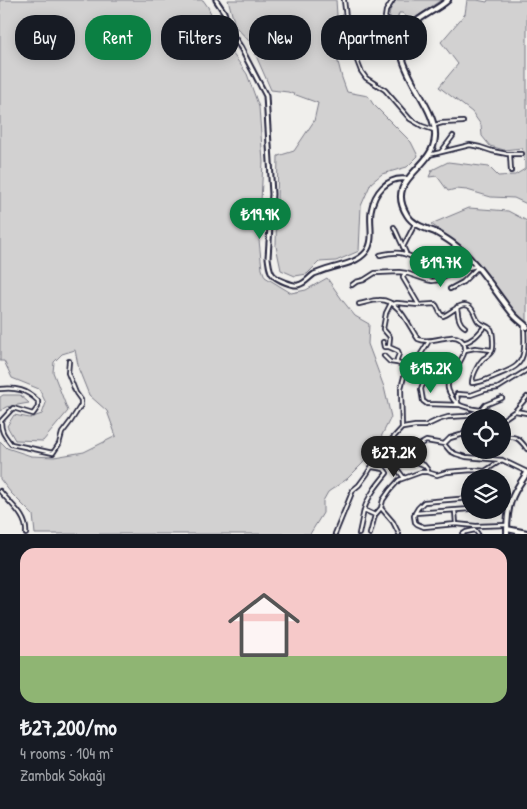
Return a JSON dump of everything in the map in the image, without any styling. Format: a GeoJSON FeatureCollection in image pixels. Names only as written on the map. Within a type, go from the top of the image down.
{"type":"FeatureCollection","features":[{"type":"Feature","properties":{"kind":"main road"},"geometry":{"type":"LineString","coordinates":[[216,0],[224,12],[230,31],[266,96],[272,194],[268,258],[269,267],[274,276],[293,285],[298,285],[306,282],[314,275],[344,266],[360,258],[367,251],[371,240],[371,211],[375,198],[380,190],[389,182],[402,179],[407,180]]}},
{"type":"Feature","properties":{"kind":"main road"},"geometry":{"type":"LineString","coordinates":[[426,15],[448,0]]}},
{"type":"Feature","properties":{"kind":"main road"},"geometry":{"type":"LineString","coordinates":[[404,60],[408,74],[422,98],[435,128],[435,137],[429,155],[403,186],[400,198],[408,217],[415,224],[438,234],[455,245],[515,316],[526,326]]}},
{"type":"Feature","properties":{"kind":"main road"},"geometry":{"type":"LineString","coordinates":[[511,501],[515,491],[527,473]]}},
{"type":"Feature","properties":{"kind":"main road"},"geometry":{"type":"LineString","coordinates":[[507,529],[527,533]]}},
{"type":"Feature","properties":{"kind":"street"},"geometry":{"type":"LineString","coordinates":[[385,15],[392,0]]}},
{"type":"Feature","properties":{"kind":"street"},"geometry":{"type":"LineString","coordinates":[[344,1],[347,26],[356,58],[366,78],[386,90],[410,119],[422,126],[435,128],[442,123],[462,122]]}},
{"type":"Feature","properties":{"kind":"street"},"geometry":{"type":"LineString","coordinates":[[440,154],[453,136]]}},
{"type":"Feature","properties":{"kind":"street"},"geometry":{"type":"LineString","coordinates":[[429,155],[440,154],[470,145],[510,154],[522,154]]}},
{"type":"Feature","properties":{"kind":"street"},"geometry":{"type":"LineString","coordinates":[[510,154],[511,171]]}},
{"type":"Feature","properties":{"kind":"street"},"geometry":{"type":"LineString","coordinates":[[403,247],[415,224]]}},
{"type":"Feature","properties":{"kind":"street"},"geometry":{"type":"LineString","coordinates":[[394,227],[407,254]]}},
{"type":"Feature","properties":{"kind":"street"},"geometry":{"type":"LineString","coordinates":[[380,255],[398,252],[418,260],[439,254],[454,255],[461,257],[475,267]]}},
{"type":"Feature","properties":{"kind":"street"},"geometry":{"type":"LineString","coordinates":[[352,285],[375,273],[399,272],[432,281],[439,280],[456,271],[475,267]]}},
{"type":"Feature","properties":{"kind":"street"},"geometry":{"type":"LineString","coordinates":[[450,288],[463,282],[475,267]]}},
{"type":"Feature","properties":{"kind":"street"},"geometry":{"type":"LineString","coordinates":[[406,273],[403,278],[419,305]]}},
{"type":"Feature","properties":{"kind":"street"},"geometry":{"type":"LineString","coordinates":[[359,304],[381,300],[392,304],[402,314],[418,339],[422,341],[454,337],[460,339],[465,350],[447,386],[453,400],[477,409]]}},
{"type":"Feature","properties":{"kind":"street"},"geometry":{"type":"LineString","coordinates":[[390,348],[390,337],[383,330],[386,313],[392,304],[435,304],[443,316],[457,307],[468,306],[472,308],[478,322],[492,331],[492,352],[479,363],[472,378],[472,383],[476,383],[519,364],[524,351],[526,326]]}},
{"type":"Feature","properties":{"kind":"street"},"geometry":{"type":"LineString","coordinates":[[457,307],[459,320],[462,326],[465,327]]}},
{"type":"Feature","properties":{"kind":"street"},"geometry":{"type":"LineString","coordinates":[[463,343],[477,336],[485,326]]}},
{"type":"Feature","properties":{"kind":"street"},"geometry":{"type":"LineString","coordinates":[[402,428],[401,388],[408,367],[419,358],[429,341]]}},
{"type":"Feature","properties":{"kind":"street"},"geometry":{"type":"LineString","coordinates":[[383,342],[384,347],[399,353],[397,363]]}},
{"type":"Feature","properties":{"kind":"street"},"geometry":{"type":"LineString","coordinates":[[465,350],[476,348],[492,350]]}},
{"type":"Feature","properties":{"kind":"street"},"geometry":{"type":"LineString","coordinates":[[384,356],[390,362],[408,367]]}},
{"type":"Feature","properties":{"kind":"street"},"geometry":{"type":"LineString","coordinates":[[0,389],[25,390],[38,401],[38,407],[34,414],[13,408],[1,421],[1,429],[11,444],[53,453],[59,444],[62,433],[81,405],[82,400],[76,393],[68,373],[69,361]]}},
{"type":"Feature","properties":{"kind":"street"},"geometry":{"type":"LineString","coordinates":[[441,363],[422,386],[423,401],[427,404],[460,404]]}},
{"type":"Feature","properties":{"kind":"street"},"geometry":{"type":"LineString","coordinates":[[460,404],[456,394],[471,396],[485,390],[498,388],[527,370]]}},
{"type":"Feature","properties":{"kind":"street"},"geometry":{"type":"LineString","coordinates":[[511,414],[527,397]]}},
{"type":"Feature","properties":{"kind":"street"},"geometry":{"type":"LineString","coordinates":[[481,409],[484,405],[502,398]]}},
{"type":"Feature","properties":{"kind":"street"},"geometry":{"type":"LineString","coordinates":[[515,411],[527,413]]}},
{"type":"Feature","properties":{"kind":"street"},"geometry":{"type":"LineString","coordinates":[[335,534],[353,490],[372,467],[378,455],[402,428],[424,426],[448,417],[461,416]]}},
{"type":"Feature","properties":{"kind":"street"},"geometry":{"type":"LineString","coordinates":[[444,444],[450,438],[461,435]]}},
{"type":"Feature","properties":{"kind":"street"},"geometry":{"type":"LineString","coordinates":[[511,437],[521,440],[527,449]]}},
{"type":"Feature","properties":{"kind":"street"},"geometry":{"type":"LineString","coordinates":[[407,458],[408,451],[426,441],[444,444],[456,454],[466,457],[502,460],[527,473]]}},
{"type":"Feature","properties":{"kind":"street"},"geometry":{"type":"LineString","coordinates":[[405,448],[402,452],[407,458],[424,465],[428,470],[427,472]]}},
{"type":"Feature","properties":{"kind":"street"},"geometry":{"type":"LineString","coordinates":[[370,534],[375,515],[381,508],[383,500],[396,483],[404,478],[421,472],[437,475],[447,472],[485,471],[502,460]]}},
{"type":"Feature","properties":{"kind":"street"},"geometry":{"type":"LineString","coordinates":[[359,534],[364,510],[375,488],[387,473],[384,469],[372,467]]}},
{"type":"Feature","properties":{"kind":"street"},"geometry":{"type":"LineString","coordinates":[[398,470],[404,478]]}},
{"type":"Feature","properties":{"kind":"street"},"geometry":{"type":"LineString","coordinates":[[0,491],[24,520],[27,527],[26,534]]}},
{"type":"Feature","properties":{"kind":"street"},"geometry":{"type":"LineString","coordinates":[[461,499],[424,502],[415,513],[415,522],[424,527],[456,524],[475,528],[507,529]]}},
{"type":"Feature","properties":{"kind":"street"},"geometry":{"type":"LineString","coordinates":[[381,508],[390,518],[399,534]]}},
{"type":"Feature","properties":{"kind":"street"},"geometry":{"type":"LineString","coordinates":[[364,510],[375,515]]}},
{"type":"Feature","properties":{"kind":"street"},"geometry":{"type":"LineString","coordinates":[[415,513],[461,510]]}},
{"type":"Feature","properties":{"kind":"street"},"geometry":{"type":"LineString","coordinates":[[455,511],[456,524]]}},
{"type":"Feature","properties":{"kind":"street"},"geometry":{"type":"LineString","coordinates":[[464,534],[475,528]]}},
{"type":"Feature","properties":{"kind":"street"},"geometry":{"type":"LineString","coordinates":[[475,528],[478,534]]}},
{"type":"Feature","properties":{"kind":"shaded area"},"geometry":{"type":"Polygon","coordinates":[[[0,0],[203,0],[211,15],[161,15],[161,60],[237,60],[247,74],[259,107],[263,162],[259,240],[262,269],[265,277],[291,293],[306,290],[327,278],[355,316],[369,324],[368,344],[384,387],[391,417],[381,437],[363,463],[347,479],[328,492],[323,501],[323,513],[310,534],[35,534],[33,515],[0,479],[0,441],[7,448],[31,456],[54,457],[84,452],[116,436],[107,411],[89,395],[79,370],[75,350],[62,354],[54,362],[53,372],[68,411],[43,441],[15,440],[7,426],[14,415],[30,418],[42,414],[46,403],[39,389],[12,378],[4,361],[0,361],[0,0]]]}},
{"type":"Feature","properties":{"kind":"shaded area"},"geometry":{"type":"Polygon","coordinates":[[[228,0],[336,0],[337,15],[321,15],[321,60],[338,60],[347,92],[368,96],[373,104],[411,142],[418,156],[407,167],[382,174],[371,183],[361,206],[359,251],[336,261],[319,262],[307,274],[295,276],[281,270],[276,246],[278,156],[294,151],[314,121],[318,103],[288,92],[271,90],[258,60],[311,60],[311,15],[249,15],[249,41],[239,30],[239,15],[232,15],[228,0]]]}},
{"type":"Feature","properties":{"kind":"shaded area"},"geometry":{"type":"Polygon","coordinates":[[[396,0],[441,0],[419,15],[399,13],[398,15],[389,15],[396,0]]]}},
{"type":"Feature","properties":{"kind":"shaded area"},"geometry":{"type":"Polygon","coordinates":[[[467,0],[487,2],[488,0],[527,0],[527,204],[514,198],[491,197],[467,190],[456,189],[448,191],[437,176],[429,177],[432,170],[448,162],[489,167],[498,176],[515,175],[525,169],[522,148],[504,150],[490,146],[482,136],[481,125],[472,112],[439,87],[458,64],[441,42],[465,14],[467,0]]]}},
{"type":"Feature","properties":{"kind":"shaded area"},"geometry":{"type":"Polygon","coordinates":[[[469,208],[508,211],[527,221],[527,325],[460,247],[431,224],[469,208]]]}},
{"type":"Feature","properties":{"kind":"shaded area"},"geometry":{"type":"Polygon","coordinates":[[[3,395],[20,395],[29,403],[6,407],[0,411],[0,397],[3,395]]]}}]}
